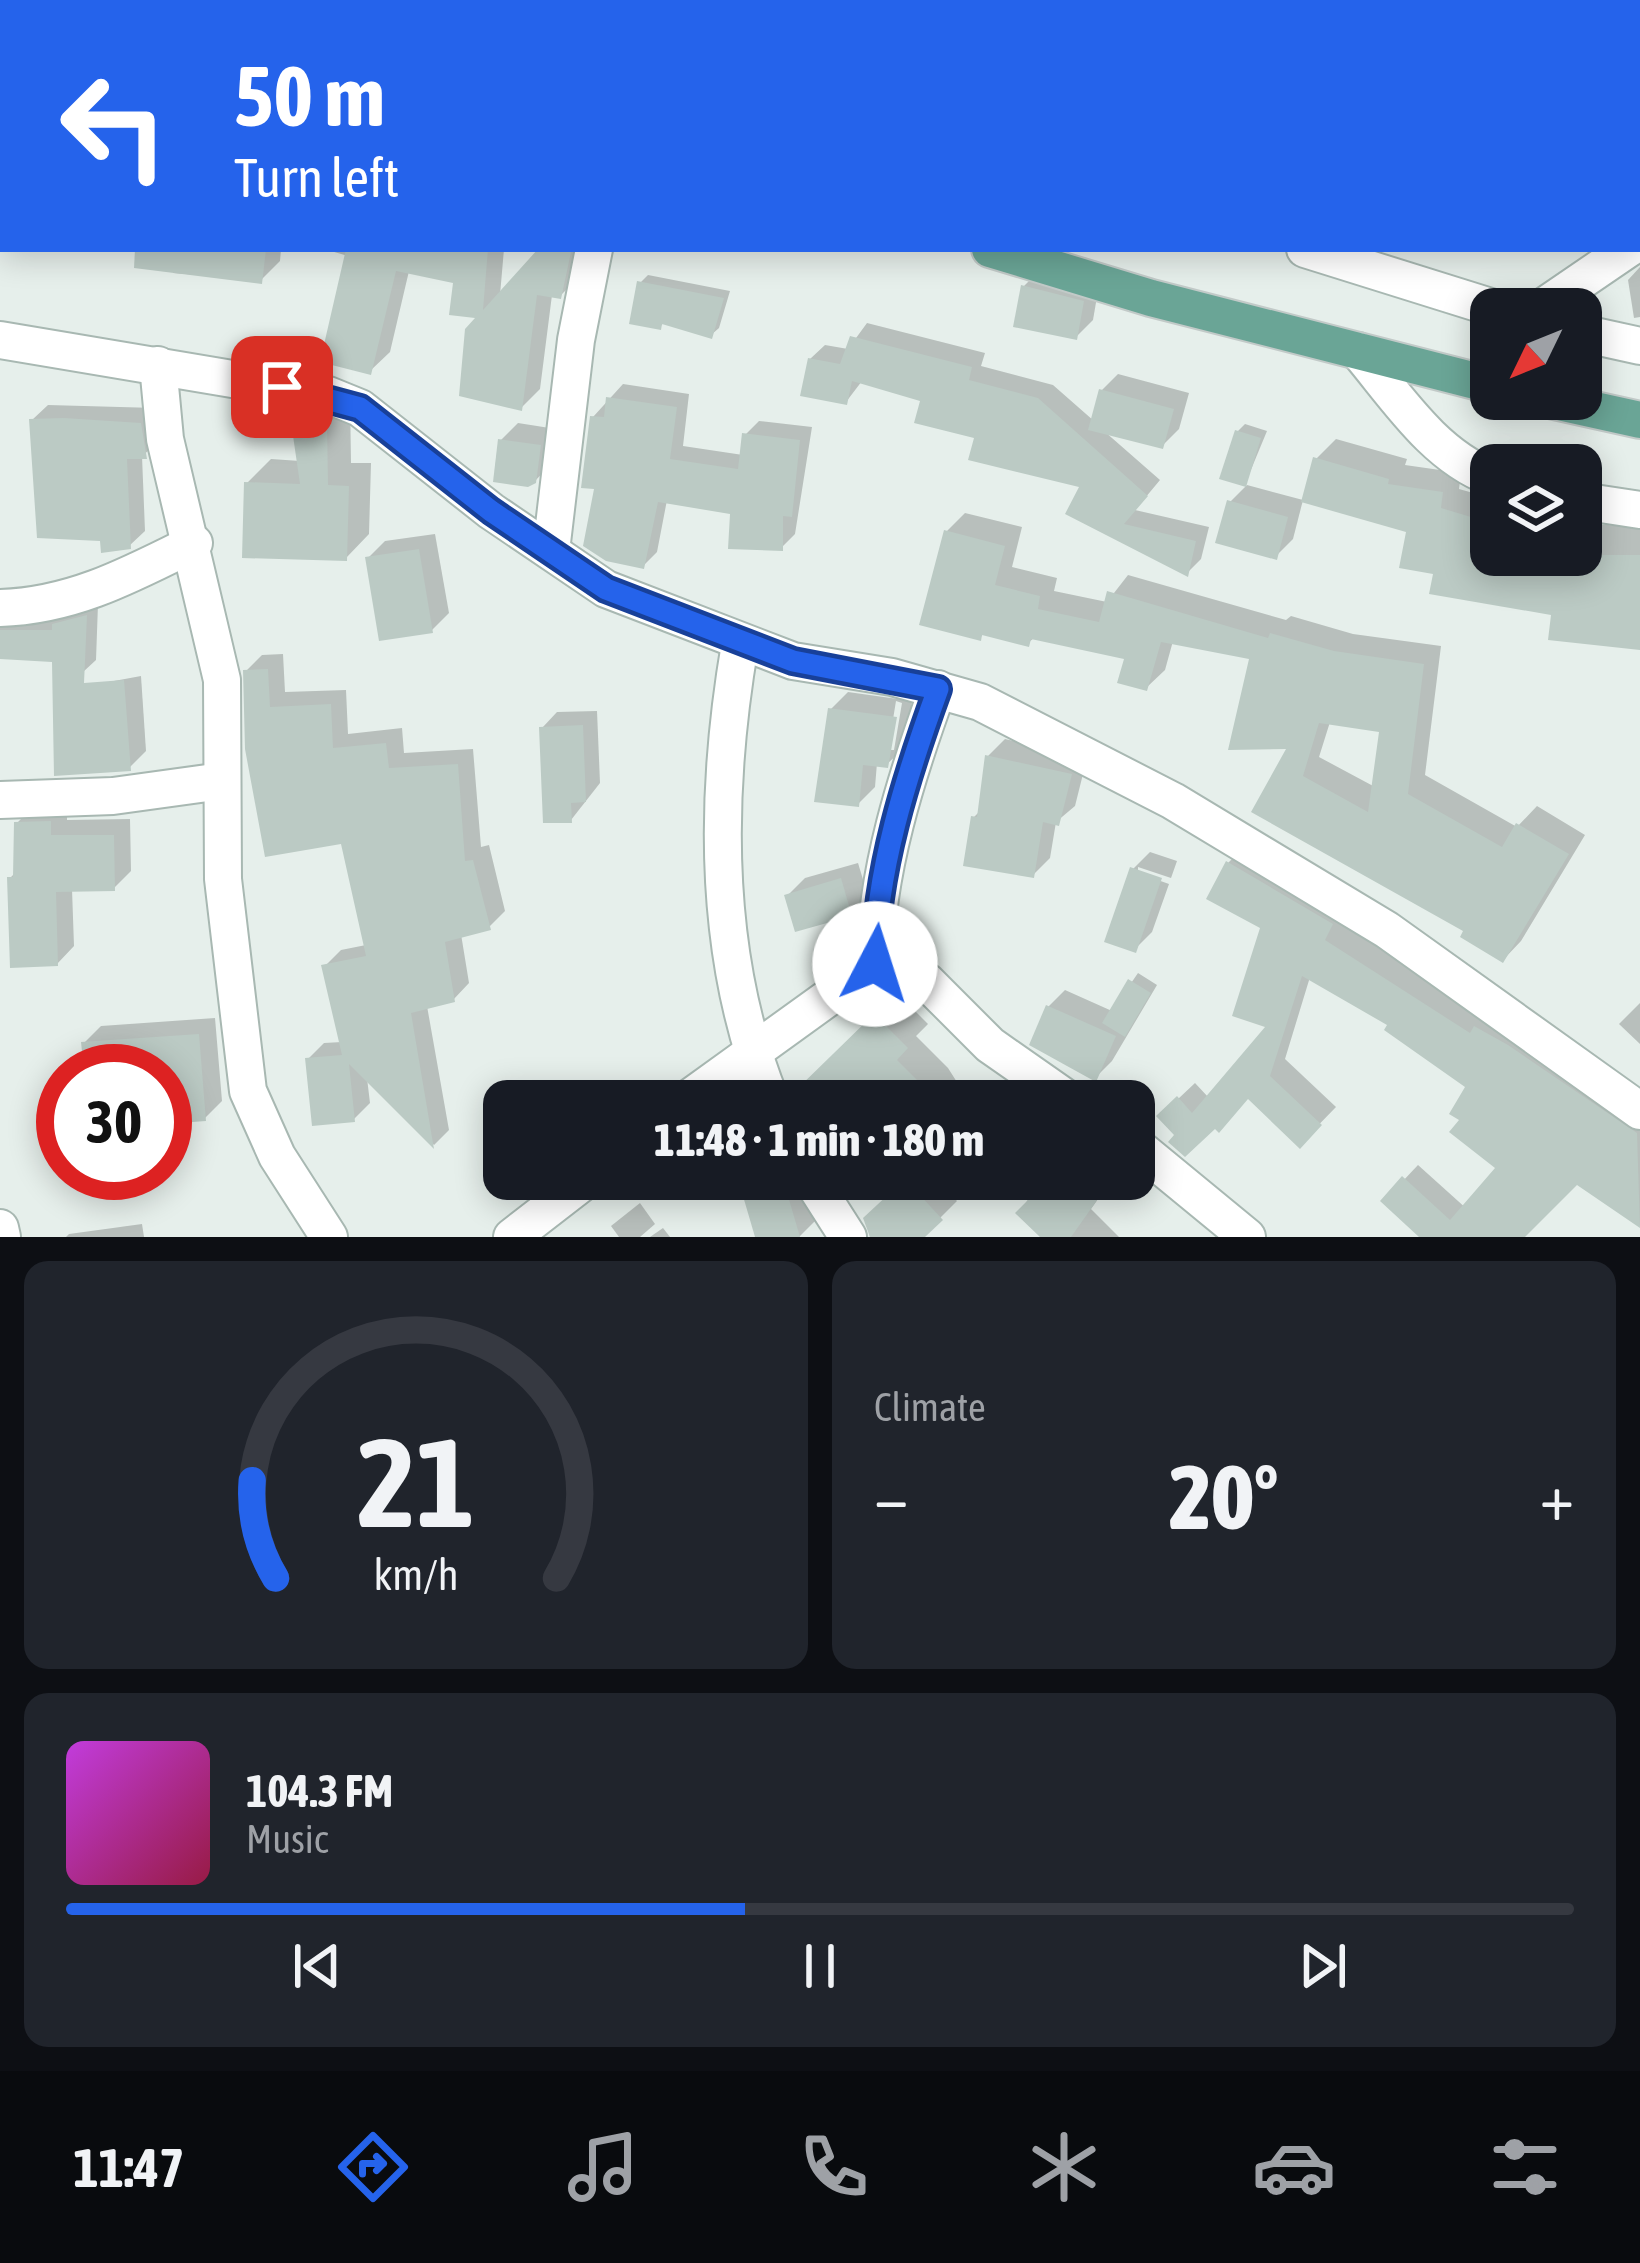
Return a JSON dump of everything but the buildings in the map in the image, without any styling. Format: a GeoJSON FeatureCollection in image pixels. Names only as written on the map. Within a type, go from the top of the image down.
{"type":"FeatureCollection","features":[{"type":"Feature","properties":{"kind":"main road"},"geometry":{"type":"LineString","coordinates":[[1001,252],[1470,380]]}},
{"type":"Feature","properties":{"kind":"main road"},"geometry":{"type":"LineString","coordinates":[[1602,412],[1640,420]]}},
{"type":"Feature","properties":{"kind":"street"},"geometry":{"type":"LineString","coordinates":[[551,551],[575,340],[593,252]]}},
{"type":"Feature","properties":{"kind":"street"},"geometry":{"type":"LineString","coordinates":[[1315,252],[1470,301]]}},
{"type":"Feature","properties":{"kind":"street"},"geometry":{"type":"LineString","coordinates":[[1571,288],[1624,252]]}},
{"type":"Feature","properties":{"kind":"street"},"geometry":{"type":"LineString","coordinates":[[1602,338],[1640,346]]}},
{"type":"Feature","properties":{"kind":"street"},"geometry":{"type":"LineString","coordinates":[[0,340],[328,395],[360,408],[606,589],[793,661],[938,689],[1022,720],[1307,878],[1640,1111]]}},
{"type":"Feature","properties":{"kind":"street"},"geometry":{"type":"LineString","coordinates":[[1358,351],[1418,423],[1470,469]]}},
{"type":"Feature","properties":{"kind":"street"},"geometry":{"type":"LineString","coordinates":[[158,365],[165,439],[194,544],[222,680],[223,879],[248,1091],[278,1156],[328,1237]]}},
{"type":"Feature","properties":{"kind":"street"},"geometry":{"type":"LineString","coordinates":[[1602,504],[1640,510]]}},
{"type":"Feature","properties":{"kind":"street"},"geometry":{"type":"LineString","coordinates":[[0,608],[40,607],[83,595],[194,544]]}},
{"type":"Feature","properties":{"kind":"street"},"geometry":{"type":"LineString","coordinates":[[740,644],[725,750],[729,950],[738,1010],[763,1080]]}},
{"type":"Feature","properties":{"kind":"street"},"geometry":{"type":"LineString","coordinates":[[715,1080],[875,964],[881,898],[915,751],[938,689]]}},
{"type":"Feature","properties":{"kind":"street"},"geometry":{"type":"LineString","coordinates":[[0,800],[113,796],[222,781]]}},
{"type":"Feature","properties":{"kind":"street"},"geometry":{"type":"LineString","coordinates":[[875,964],[926,981],[990,1046],[1039,1080]]}},
{"type":"Feature","properties":{"kind":"street"},"geometry":{"type":"LineString","coordinates":[[1155,1161],[1246,1237]]}},
{"type":"Feature","properties":{"kind":"street"},"geometry":{"type":"LineString","coordinates":[[512,1237],[560,1200]]}},
{"type":"Feature","properties":{"kind":"street"},"geometry":{"type":"LineString","coordinates":[[824,1200],[848,1237]]}},
{"type":"Feature","properties":{"kind":"route"},"geometry":{"type":"LineString","coordinates":[[282,387],[328,395],[360,408],[491,511],[606,589],[684,623],[793,661],[938,689],[915,751],[881,898],[875,964]]}}]}
